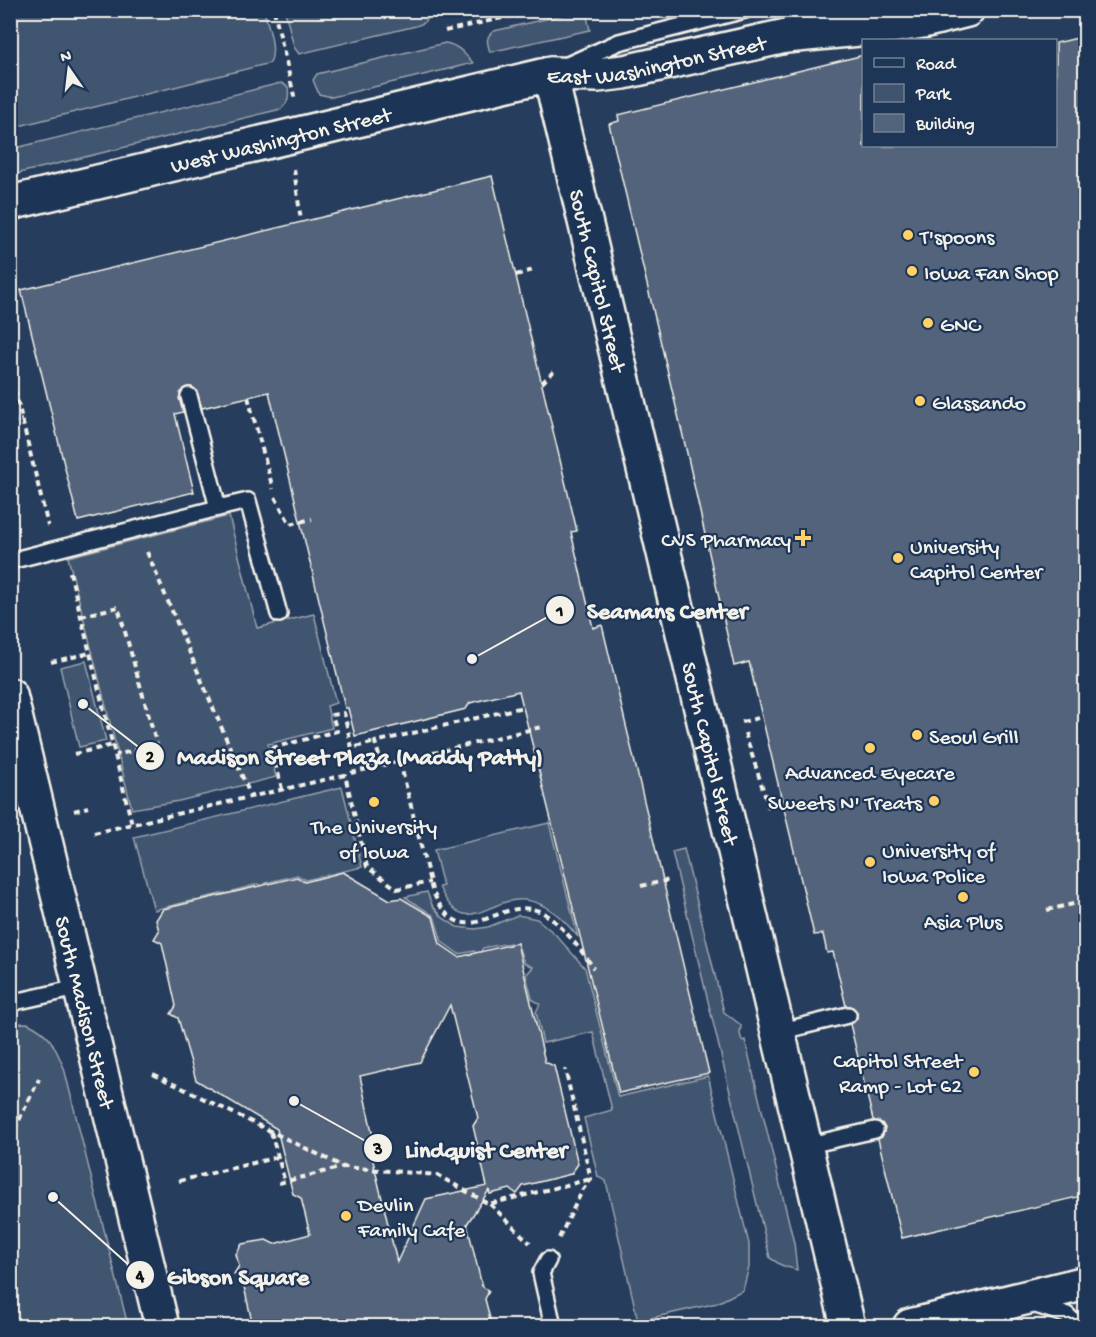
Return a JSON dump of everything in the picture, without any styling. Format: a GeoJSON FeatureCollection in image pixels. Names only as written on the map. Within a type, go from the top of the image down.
{"type":"FeatureCollection","features":[{"type":"Feature","properties":{"kind":"street","name":"East Washington Street"},"geometry":{"type":"LineString","coordinates":[[550,74],[598,75],[624,72],[786,36],[923,21],[967,10]]}},
{"type":"Feature","properties":{"kind":"street","name":"West Washington Street"},"geometry":{"type":"LineString","coordinates":[[10,202],[550,74]]}},
{"type":"Feature","properties":{"kind":"street","name":"South Capitol Street"},"geometry":{"type":"LineString","coordinates":[[550,74],[849,1326]]}},
{"type":"Feature","properties":{"kind":"street","name":"South Madison Street"},"geometry":{"type":"LineString","coordinates":[[10,695],[162,1326]]}},
{"type":"Feature","properties":{"kind":"street"},"geometry":{"type":"LineString","coordinates":[[910,1326],[1086,1283]]}},
{"type":"Feature","properties":{"kind":"lane","name":"East Washington Street"},"geometry":{"type":"LineString","coordinates":[[550,74],[619,42],[745,10]]}},
{"type":"Feature","properties":{"kind":"lane"},"geometry":{"type":"LineString","coordinates":[[189,396],[218,508]]}},
{"type":"Feature","properties":{"kind":"lane"},"geometry":{"type":"LineString","coordinates":[[10,561],[248,501],[279,615]]}},
{"type":"Feature","properties":{"kind":"lane"},"geometry":{"type":"LineString","coordinates":[[10,1003],[82,987]]}},
{"type":"Feature","properties":{"kind":"lane"},"geometry":{"type":"LineString","coordinates":[[778,1032],[848,1015]]}},
{"type":"Feature","properties":{"kind":"lane"},"geometry":{"type":"LineString","coordinates":[[805,1146],[875,1130]]}},
{"type":"Feature","properties":{"kind":"lane"},"geometry":{"type":"LineString","coordinates":[[548,1260],[541,1273],[553,1326]]}},
{"type":"Feature","properties":{"kind":"lane"},"geometry":{"type":"LineString","coordinates":[[1019,1299],[1067,1315],[1078,1326]]}},
{"type":"Feature","properties":{"kind":"path"},"geometry":{"type":"LineString","coordinates":[[274,10],[303,133],[293,172],[301,221]]}},
{"type":"Feature","properties":{"kind":"path"},"geometry":{"type":"LineString","coordinates":[[445,31],[537,10]]}},
{"type":"Feature","properties":{"kind":"path"},"geometry":{"type":"LineString","coordinates":[[516,274],[533,270]]}},
{"type":"Feature","properties":{"kind":"path"},"geometry":{"type":"LineString","coordinates":[[10,370],[48,527]]}},
{"type":"Feature","properties":{"kind":"path"},"geometry":{"type":"LineString","coordinates":[[542,383],[555,370]]}},
{"type":"Feature","properties":{"kind":"path"},"geometry":{"type":"LineString","coordinates":[[248,397],[275,496],[290,524],[312,519]]}},
{"type":"Feature","properties":{"kind":"path"},"geometry":{"type":"LineString","coordinates":[[10,422],[22,420]]}},
{"type":"Feature","properties":{"kind":"path"},"geometry":{"type":"LineString","coordinates":[[248,501],[275,496]]}},
{"type":"Feature","properties":{"kind":"path"},"geometry":{"type":"LineString","coordinates":[[146,550],[251,797]]}},
{"type":"Feature","properties":{"kind":"path"},"geometry":{"type":"LineString","coordinates":[[69,567],[132,824]]}},
{"type":"Feature","properties":{"kind":"path"},"geometry":{"type":"LineString","coordinates":[[81,616],[118,607],[157,745],[115,755]]}},
{"type":"Feature","properties":{"kind":"path"},"geometry":{"type":"LineString","coordinates":[[51,662],[90,652]]}},
{"type":"Feature","properties":{"kind":"path"},"geometry":{"type":"LineString","coordinates":[[282,789],[272,748],[338,731],[332,715],[344,713],[352,748],[523,706]]}},
{"type":"Feature","properties":{"kind":"path"},"geometry":{"type":"LineString","coordinates":[[742,722],[763,717]]}},
{"type":"Feature","properties":{"kind":"path"},"geometry":{"type":"LineString","coordinates":[[351,773],[541,727]]}},
{"type":"Feature","properties":{"kind":"path"},"geometry":{"type":"LineString","coordinates":[[375,742],[382,766]]}},
{"type":"Feature","properties":{"kind":"path"},"geometry":{"type":"LineString","coordinates":[[74,754],[113,745]]}},
{"type":"Feature","properties":{"kind":"path"},"geometry":{"type":"LineString","coordinates":[[400,762],[430,882],[440,908],[454,920],[470,924],[514,908],[539,911],[554,922],[594,968]]}},
{"type":"Feature","properties":{"kind":"path"},"geometry":{"type":"LineString","coordinates":[[94,833],[345,775],[367,867],[397,889],[430,882]]}},
{"type":"Feature","properties":{"kind":"path"},"geometry":{"type":"LineString","coordinates":[[640,886],[670,880]]}},
{"type":"Feature","properties":{"kind":"path"},"geometry":{"type":"LineString","coordinates":[[1047,910],[1086,900]]}},
{"type":"Feature","properties":{"kind":"path"},"geometry":{"type":"LineString","coordinates":[[566,1069],[591,1179]]}},
{"type":"Feature","properties":{"kind":"path"},"geometry":{"type":"LineString","coordinates":[[153,1074],[344,1167]]}},
{"type":"Feature","properties":{"kind":"path"},"geometry":{"type":"LineString","coordinates":[[10,1139],[39,1079]]}},
{"type":"Feature","properties":{"kind":"path"},"geometry":{"type":"LineString","coordinates":[[271,1132],[282,1183],[344,1167],[437,1175],[489,1204],[548,1260],[583,1189],[591,1179]]}},
{"type":"Feature","properties":{"kind":"path"},"geometry":{"type":"LineString","coordinates":[[179,1181],[278,1157]]}},
{"type":"Feature","properties":{"kind":"path"},"geometry":{"type":"LineString","coordinates":[[489,1204],[591,1179]]}},
{"type":"Feature","properties":{"kind":"path"},"geometry":{"type":"LineString","coordinates":[[10,1318],[19,1326]]}},
{"type":"Feature","properties":{"kind":"green space"},"geometry":{"type":"Polygon","coordinates":[[[11,10],[264,11],[271,37],[272,57],[270,63],[11,128],[11,10]]]}},
{"type":"Feature","properties":{"kind":"green space"},"geometry":{"type":"Polygon","coordinates":[[[285,11],[427,11],[428,17],[424,23],[416,26],[299,54],[294,47],[285,11]]]}},
{"type":"Feature","properties":{"kind":"green space"},"geometry":{"type":"Polygon","coordinates":[[[580,11],[586,12],[590,30],[490,52],[488,40],[489,35],[494,31],[580,11]]]}},
{"type":"Feature","properties":{"kind":"green space"},"geometry":{"type":"Polygon","coordinates":[[[445,43],[464,53],[473,63],[332,97],[319,94],[313,80],[317,74],[445,43]]]}},
{"type":"Feature","properties":{"kind":"green space"},"geometry":{"type":"Polygon","coordinates":[[[281,83],[288,87],[288,94],[287,102],[281,109],[11,175],[11,149],[281,83]]]}},
{"type":"Feature","properties":{"kind":"green space"},"geometry":{"type":"Polygon","coordinates":[[[229,516],[257,628],[314,614],[336,703],[327,706],[332,728],[268,744],[276,777],[179,801],[132,809],[68,557],[229,516]]]}},
{"type":"Feature","properties":{"kind":"green space"},"geometry":{"type":"Polygon","coordinates":[[[86,661],[106,741],[79,747],[60,667],[86,661]]]}},
{"type":"Feature","properties":{"kind":"green space"},"geometry":{"type":"Polygon","coordinates":[[[342,787],[362,867],[306,880],[297,875],[266,883],[263,888],[258,884],[233,891],[230,897],[225,893],[203,898],[199,904],[194,900],[154,910],[134,837],[342,787]]]}},
{"type":"Feature","properties":{"kind":"green space"},"geometry":{"type":"Polygon","coordinates":[[[549,823],[578,937],[556,914],[535,902],[513,900],[478,913],[468,914],[458,912],[449,903],[439,887],[443,886],[434,850],[549,823]]]}},
{"type":"Feature","properties":{"kind":"green space"},"geometry":{"type":"Polygon","coordinates":[[[684,849],[724,1012],[741,1025],[740,1034],[742,1041],[745,1040],[794,1243],[797,1270],[781,1265],[770,1258],[672,852],[684,849]]]}},
{"type":"Feature","properties":{"kind":"green space"},"geometry":{"type":"Polygon","coordinates":[[[427,892],[432,905],[443,918],[457,927],[475,929],[488,927],[518,915],[537,919],[555,934],[585,968],[618,1097],[708,1076],[749,1244],[749,1267],[743,1290],[717,1303],[638,1321],[606,1181],[598,1177],[584,1118],[612,1110],[593,1032],[543,1043],[536,1012],[540,1004],[532,999],[526,975],[533,967],[524,963],[519,948],[510,943],[483,948],[479,955],[474,951],[459,954],[442,942],[434,916],[405,897],[427,892]]]}},
{"type":"Feature","properties":{"kind":"green space"},"geometry":{"type":"Polygon","coordinates":[[[27,1023],[47,1036],[64,1068],[128,1326],[11,1326],[11,1024],[27,1023]]]}},
{"type":"Feature","properties":{"kind":"building","name":"University Capitol Center"},"geometry":{"type":"Polygon","coordinates":[[[1086,36],[1086,1195],[902,1238],[878,1139],[882,1137],[885,1128],[882,1123],[873,1120],[850,1024],[857,1018],[857,1012],[851,1006],[846,1006],[833,952],[827,953],[823,934],[814,935],[749,662],[734,666],[687,453],[609,124],[619,121],[618,115],[862,55],[862,147],[1057,147],[1057,43],[1086,36]]]}},
{"type":"Feature","properties":{"kind":"building"},"geometry":{"type":"Polygon","coordinates":[[[492,176],[577,531],[571,532],[593,628],[602,625],[709,1073],[619,1093],[519,691],[470,703],[466,709],[355,736],[348,708],[345,708],[269,392],[202,408],[195,389],[191,387],[183,389],[179,398],[183,412],[175,414],[194,492],[78,521],[21,290],[492,176]]]}},
{"type":"Feature","properties":{"kind":"building"},"geometry":{"type":"Polygon","coordinates":[[[343,872],[390,900],[401,898],[433,917],[440,944],[459,957],[517,943],[545,1062],[554,1066],[578,1164],[571,1174],[523,1186],[517,1194],[510,1189],[490,1194],[489,1190],[467,1224],[482,1286],[489,1291],[485,1299],[492,1326],[253,1326],[242,1278],[234,1274],[239,1266],[236,1254],[242,1244],[266,1240],[274,1244],[310,1234],[301,1198],[293,1194],[277,1129],[196,1080],[178,1018],[171,1014],[176,1006],[162,943],[154,939],[159,931],[156,920],[163,909],[297,877],[305,882],[343,872]],[[450,1005],[420,1062],[360,1076],[373,1137],[369,1144],[397,1262],[426,1199],[487,1186],[473,1126],[478,1118],[450,1005]]]}},
{"type":"Feature","properties":{"kind":"place","name":"T'spoons"},"geometry":{"type":"Point","coordinates":[908,235]}},
{"type":"Feature","properties":{"kind":"place","name":"Iowa Fan Shop"},"geometry":{"type":"Point","coordinates":[912,271]}},
{"type":"Feature","properties":{"kind":"place","name":"GNC"},"geometry":{"type":"Point","coordinates":[928,323]}},
{"type":"Feature","properties":{"kind":"place","name":"Glassando"},"geometry":{"type":"Point","coordinates":[920,401]}},
{"type":"Feature","properties":{"kind":"place","name":"CVS Pharmacy"},"geometry":{"type":"Point","coordinates":[803,538]}},
{"type":"Feature","properties":{"kind":"place","name":"University Capitol Center"},"geometry":{"type":"Point","coordinates":[898,558]}},
{"type":"Feature","properties":{"kind":"place","name":"Seamans Center"},"geometry":{"type":"Point","coordinates":[472,659]}},
{"type":"Feature","properties":{"kind":"place","name":"Madison Street Plaza (Maddy Patty)"},"geometry":{"type":"Point","coordinates":[83,704]}},
{"type":"Feature","properties":{"kind":"place","name":"Seoul Grill"},"geometry":{"type":"Point","coordinates":[917,735]}},
{"type":"Feature","properties":{"kind":"place","name":"Advanced Eyecare"},"geometry":{"type":"Point","coordinates":[870,748]}},
{"type":"Feature","properties":{"kind":"place","name":"Sweets N' Treats"},"geometry":{"type":"Point","coordinates":[934,801]}},
{"type":"Feature","properties":{"kind":"place","name":"The University of Iowa"},"geometry":{"type":"Point","coordinates":[374,802]}},
{"type":"Feature","properties":{"kind":"place","name":"University of Iowa Police"},"geometry":{"type":"Point","coordinates":[870,862]}},
{"type":"Feature","properties":{"kind":"place","name":"Asia Plus"},"geometry":{"type":"Point","coordinates":[963,897]}},
{"type":"Feature","properties":{"kind":"place","name":"Capitol Street Ramp - Lot 62"},"geometry":{"type":"Point","coordinates":[974,1072]}},
{"type":"Feature","properties":{"kind":"place","name":"Lindquist Center"},"geometry":{"type":"Point","coordinates":[294,1101]}},
{"type":"Feature","properties":{"kind":"place","name":"Gibson Square"},"geometry":{"type":"Point","coordinates":[53,1197]}},
{"type":"Feature","properties":{"kind":"place","name":"Devlin Family Cafe"},"geometry":{"type":"Point","coordinates":[346,1216]}}]}
